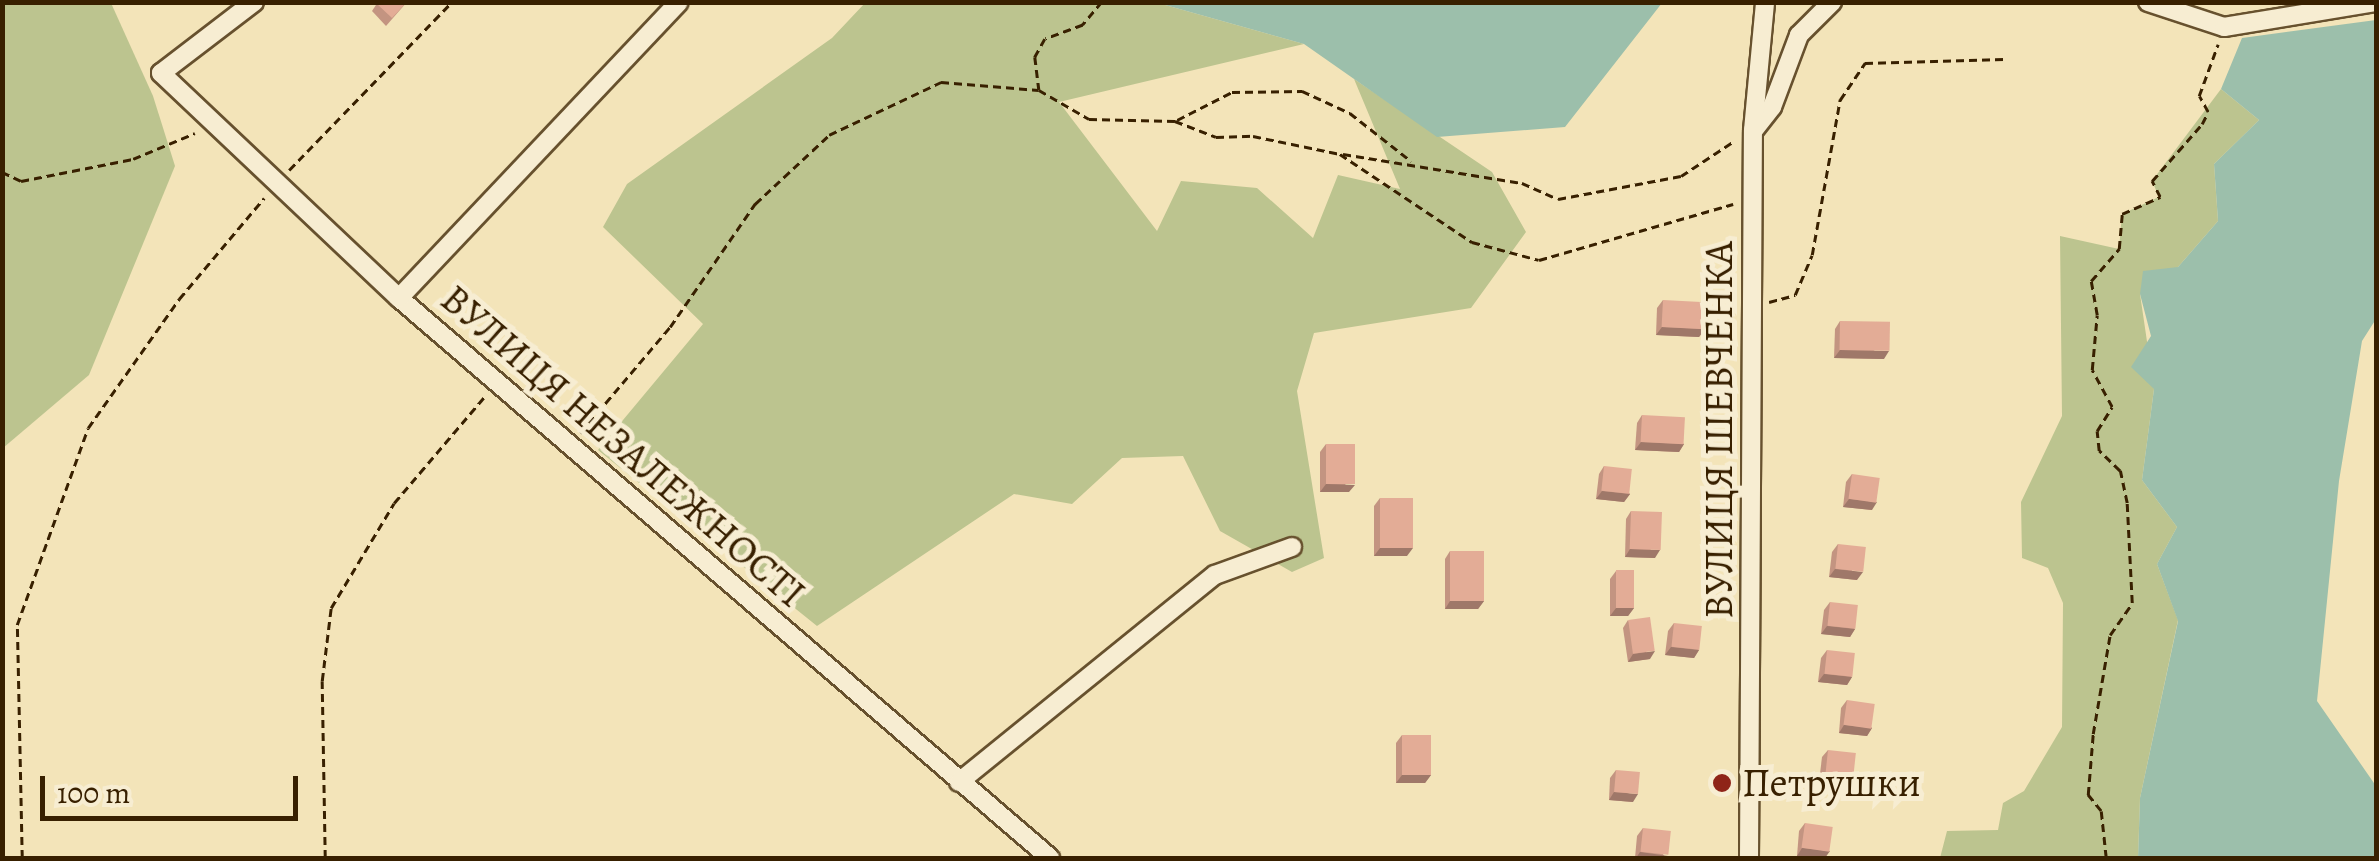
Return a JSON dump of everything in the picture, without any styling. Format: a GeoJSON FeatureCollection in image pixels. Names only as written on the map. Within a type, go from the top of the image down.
{"type":"FeatureCollection","features":[{"type":"Feature","properties":{"kind":"street","name":"ВУЛИЦЯ НЕЗАЛЕЖНОСТІ"},"geometry":{"type":"LineString","coordinates":[[254,2],[161,73],[399,298],[1050,858]]}},
{"type":"Feature","properties":{"kind":"street"},"geometry":{"type":"LineString","coordinates":[[399,298],[678,2]]}},
{"type":"Feature","properties":{"kind":"street","name":"ВУЛИЦЯ ШЕВЧЕНКА"},"geometry":{"type":"LineString","coordinates":[[1749,858],[1753,130],[1765,2]]}},
{"type":"Feature","properties":{"kind":"street"},"geometry":{"type":"LineString","coordinates":[[1753,130],[1772,107],[1799,35],[1832,2]]}},
{"type":"Feature","properties":{"kind":"street"},"geometry":{"type":"LineString","coordinates":[[2148,2],[2224,27],[2375,2]]}},
{"type":"Feature","properties":{"kind":"street"},"geometry":{"type":"LineString","coordinates":[[958,782],[1215,574],[1292,547]]}},
{"type":"Feature","properties":{"kind":"path"},"geometry":{"type":"LineString","coordinates":[[22,858],[17,625],[88,428],[179,299],[276,183],[452,2]]}},
{"type":"Feature","properties":{"kind":"path"},"geometry":{"type":"LineString","coordinates":[[1039,90],[1035,56],[1045,39],[1083,25],[1102,2]]}},
{"type":"Feature","properties":{"kind":"path"},"geometry":{"type":"LineString","coordinates":[[2106,858],[2101,811],[2088,795],[2094,734],[2110,635],[2132,603],[2127,503],[2120,471],[2099,451],[2097,431],[2112,407],[2092,370],[2097,315],[2091,280],[2119,249],[2122,214],[2160,196],[2152,181],[2202,124],[2208,112],[2198,96],[2224,27]]}},
{"type":"Feature","properties":{"kind":"path"},"geometry":{"type":"LineString","coordinates":[[1753,306],[1796,295],[1812,255],[1840,100],[1865,63],[2004,60]]}},
{"type":"Feature","properties":{"kind":"path"},"geometry":{"type":"LineString","coordinates":[[570,446],[670,327],[754,204],[829,135],[941,82],[1039,90],[1089,119],[1175,122],[1216,137],[1253,136],[1340,154],[1412,162],[1464,179],[1522,183],[1558,200],[1680,176],[1753,130]]}},
{"type":"Feature","properties":{"kind":"path"},"geometry":{"type":"LineString","coordinates":[[1175,122],[1232,92],[1302,91],[1350,113],[1412,162]]}},
{"type":"Feature","properties":{"kind":"path"},"geometry":{"type":"LineString","coordinates":[[2,172],[22,181],[133,159],[215,124]]}},
{"type":"Feature","properties":{"kind":"path"},"geometry":{"type":"LineString","coordinates":[[1340,154],[1472,242],[1539,260],[1754,198]]}},
{"type":"Feature","properties":{"kind":"path"},"geometry":{"type":"LineString","coordinates":[[325,858],[322,680],[331,608],[394,503],[497,383]]}},
{"type":"Feature","properties":{"kind":"shaded area"},"geometry":{"type":"Polygon","coordinates":[[[3,2],[111,3],[153,96],[175,166],[89,375],[3,448],[3,2]]]}},
{"type":"Feature","properties":{"kind":"shaded area"},"geometry":{"type":"Polygon","coordinates":[[[1662,2],[1565,127],[1437,137],[1304,44],[1158,3],[1662,2]]]}},
{"type":"Feature","properties":{"kind":"shaded area"},"geometry":{"type":"Polygon","coordinates":[[[865,3],[1158,3],[1304,44],[1059,102],[1157,231],[1181,181],[1257,188],[1313,238],[1338,175],[1400,189],[1354,79],[1492,172],[1526,232],[1471,308],[1314,333],[1297,391],[1324,558],[1292,572],[1220,531],[1183,456],[1122,458],[1072,504],[1014,494],[817,626],[598,450],[703,324],[603,227],[627,184],[832,38],[865,3]]]}},
{"type":"Feature","properties":{"kind":"shaded area"},"geometry":{"type":"Polygon","coordinates":[[[2376,20],[2376,319],[2362,341],[2339,481],[2317,701],[2376,786],[2376,858],[2138,858],[2140,798],[2178,621],[2157,564],[2177,527],[2142,480],[2154,389],[2131,367],[2151,336],[2140,294],[2143,271],[2178,267],[2218,221],[2214,164],[2259,120],[2221,89],[2242,38],[2376,20]]]}},
{"type":"Feature","properties":{"kind":"shaded area"},"geometry":{"type":"Polygon","coordinates":[[[2221,89],[2259,120],[2214,164],[2218,221],[2178,267],[2140,294],[2154,389],[2142,480],[2177,527],[2157,564],[2178,620],[2140,798],[2138,858],[1940,858],[1947,831],[1998,830],[2003,803],[2024,791],[2062,727],[2063,603],[2048,568],[2022,558],[2021,502],[2062,416],[2060,236],[2119,249],[2122,214],[2159,197],[2152,181],[2221,89]]]}},
{"type":"Feature","properties":{"kind":"building"},"geometry":{"type":"Polygon","coordinates":[[[378,2],[407,2],[392,18],[378,2]]]}},
{"type":"Feature","properties":{"kind":"building"},"geometry":{"type":"Polygon","coordinates":[[[1663,300],[1706,302],[1705,329],[1662,327],[1663,300]]]}},
{"type":"Feature","properties":{"kind":"building"},"geometry":{"type":"Polygon","coordinates":[[[1840,321],[1890,322],[1889,351],[1839,350],[1840,321]]]}},
{"type":"Feature","properties":{"kind":"building"},"geometry":{"type":"Polygon","coordinates":[[[1642,415],[1685,417],[1684,444],[1641,442],[1642,415]]]}},
{"type":"Feature","properties":{"kind":"building"},"geometry":{"type":"Polygon","coordinates":[[[1326,444],[1355,444],[1355,484],[1326,484],[1326,444]]]}},
{"type":"Feature","properties":{"kind":"building"},"geometry":{"type":"Polygon","coordinates":[[[1604,466],[1632,469],[1629,494],[1601,491],[1604,466]]]}},
{"type":"Feature","properties":{"kind":"building"},"geometry":{"type":"Polygon","coordinates":[[[1852,474],[1880,478],[1876,503],[1849,499],[1852,474]]]}},
{"type":"Feature","properties":{"kind":"building"},"geometry":{"type":"Polygon","coordinates":[[[1380,498],[1413,498],[1413,548],[1380,548],[1380,498]]]}},
{"type":"Feature","properties":{"kind":"building"},"geometry":{"type":"Polygon","coordinates":[[[1631,511],[1662,512],[1661,550],[1630,549],[1631,511]]]}},
{"type":"Feature","properties":{"kind":"building"},"geometry":{"type":"Polygon","coordinates":[[[1838,544],[1866,547],[1863,572],[1835,569],[1838,544]]]}},
{"type":"Feature","properties":{"kind":"building"},"geometry":{"type":"Polygon","coordinates":[[[1450,551],[1484,551],[1484,601],[1450,601],[1450,551]]]}},
{"type":"Feature","properties":{"kind":"building"},"geometry":{"type":"Polygon","coordinates":[[[1616,570],[1634,570],[1634,608],[1616,608],[1616,570]]]}},
{"type":"Feature","properties":{"kind":"building"},"geometry":{"type":"Polygon","coordinates":[[[1830,602],[1858,605],[1855,629],[1827,626],[1830,602]]]}},
{"type":"Feature","properties":{"kind":"building"},"geometry":{"type":"Polygon","coordinates":[[[1650,617],[1655,651],[1633,654],[1628,620],[1650,617]]]}},
{"type":"Feature","properties":{"kind":"building"},"geometry":{"type":"Polygon","coordinates":[[[1674,623],[1702,626],[1699,650],[1671,647],[1674,623]]]}},
{"type":"Feature","properties":{"kind":"building"},"geometry":{"type":"Polygon","coordinates":[[[1827,650],[1855,653],[1852,677],[1824,674],[1827,650]]]}},
{"type":"Feature","properties":{"kind":"building"},"geometry":{"type":"Polygon","coordinates":[[[1847,700],[1875,704],[1871,729],[1844,725],[1847,700]]]}},
{"type":"Feature","properties":{"kind":"building"},"geometry":{"type":"Polygon","coordinates":[[[1402,735],[1431,735],[1431,775],[1402,775],[1402,735]]]}},
{"type":"Feature","properties":{"kind":"building"},"geometry":{"type":"Polygon","coordinates":[[[1828,750],[1856,753],[1853,777],[1825,774],[1828,750]]]}},
{"type":"Feature","properties":{"kind":"building"},"geometry":{"type":"Polygon","coordinates":[[[1616,770],[1640,772],[1638,794],[1614,792],[1616,770]]]}},
{"type":"Feature","properties":{"kind":"building"},"geometry":{"type":"Polygon","coordinates":[[[1805,823],[1833,827],[1829,852],[1802,848],[1805,823]]]}},
{"type":"Feature","properties":{"kind":"building"},"geometry":{"type":"Polygon","coordinates":[[[1643,828],[1671,831],[1668,855],[1640,852],[1643,828]]]}},
{"type":"Feature","properties":{"kind":"place","name":"Петрушки"},"geometry":{"type":"Point","coordinates":[1722,783]}}]}
